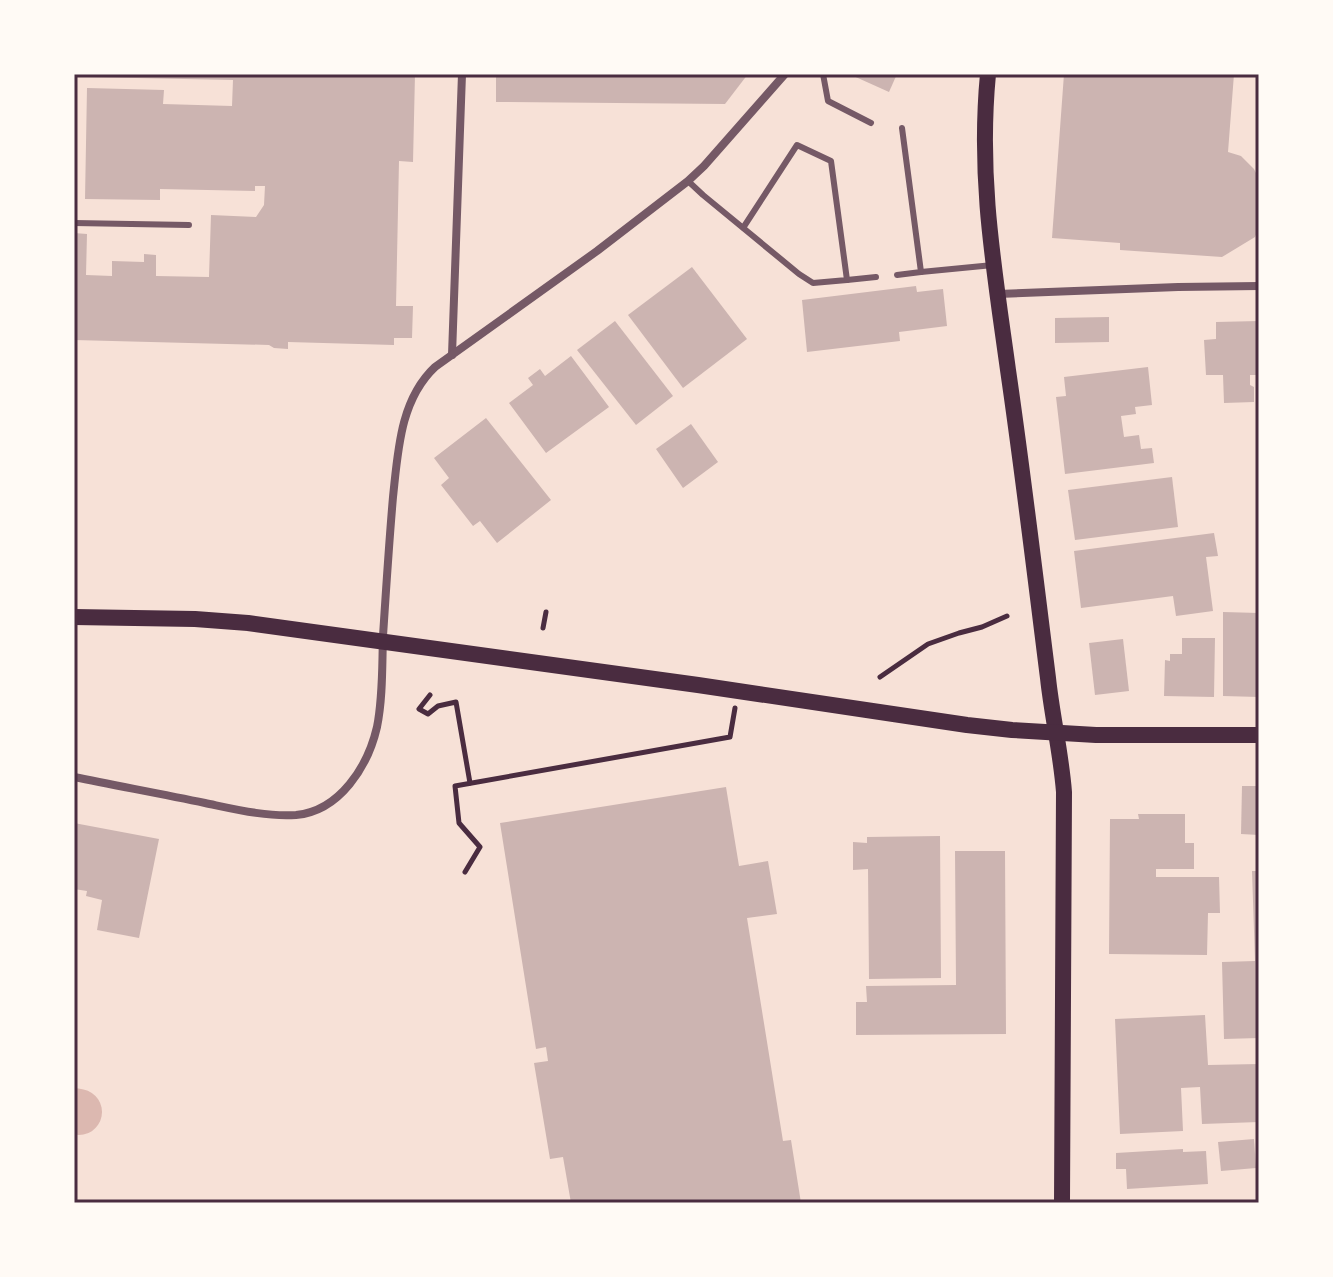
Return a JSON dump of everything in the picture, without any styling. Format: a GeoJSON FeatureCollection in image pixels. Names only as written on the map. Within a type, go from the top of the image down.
{"type":"FeatureCollection","features":[{"type":"Feature","properties":{"kind":"main road"},"geometry":{"type":"LineString","coordinates":[[988,74],[985,190],[1064,792],[1062,1203]]}},
{"type":"Feature","properties":{"kind":"main road"},"geometry":{"type":"LineString","coordinates":[[74,617],[248,623],[967,725],[1057,733],[1259,735]]}},
{"type":"Feature","properties":{"kind":"street"},"geometry":{"type":"LineString","coordinates":[[452,355],[462,74]]}},
{"type":"Feature","properties":{"kind":"street"},"geometry":{"type":"LineString","coordinates":[[74,777],[257,812],[294,815],[315,810],[334,799],[363,764],[379,715],[397,460],[405,416],[426,375],[688,181],[785,74]]}},
{"type":"Feature","properties":{"kind":"street"},"geometry":{"type":"LineString","coordinates":[[997,294],[1259,286]]}},
{"type":"Feature","properties":{"kind":"lane"},"geometry":{"type":"LineString","coordinates":[[823,74],[828,101],[871,123]]}},
{"type":"Feature","properties":{"kind":"lane"},"geometry":{"type":"LineString","coordinates":[[902,128],[921,272]]}},
{"type":"Feature","properties":{"kind":"lane"},"geometry":{"type":"LineString","coordinates":[[743,228],[797,145],[831,161],[847,280]]}},
{"type":"Feature","properties":{"kind":"lane"},"geometry":{"type":"LineString","coordinates":[[688,181],[813,283],[876,277]]}},
{"type":"Feature","properties":{"kind":"lane"},"geometry":{"type":"LineString","coordinates":[[74,223],[189,225]]}},
{"type":"Feature","properties":{"kind":"lane"},"geometry":{"type":"LineString","coordinates":[[897,275],[993,265]]}},
{"type":"Feature","properties":{"kind":"path"},"geometry":{"type":"LineString","coordinates":[[543,628],[546,612]]}},
{"type":"Feature","properties":{"kind":"path"},"geometry":{"type":"LineString","coordinates":[[880,677],[928,644],[1007,616]]}},
{"type":"Feature","properties":{"kind":"path"},"geometry":{"type":"LineString","coordinates":[[465,872],[480,847],[459,823],[455,786],[730,737],[739,691]]}},
{"type":"Feature","properties":{"kind":"path"},"geometry":{"type":"LineString","coordinates":[[430,695],[419,709],[428,714],[438,706],[456,702],[470,783]]}},
{"type":"Feature","properties":{"kind":"building"},"geometry":{"type":"Polygon","coordinates":[[[87,74],[415,74],[413,162],[399,161],[396,306],[413,306],[412,338],[394,338],[394,345],[288,342],[288,349],[269,345],[74,340],[74,233],[87,234],[86,275],[112,276],[112,261],[144,262],[144,254],[156,255],[156,276],[209,277],[211,215],[256,217],[264,205],[265,186],[255,186],[255,191],[160,189],[160,200],[85,199],[87,88],[164,90],[163,104],[232,106],[233,80],[87,77],[87,74]]]}},
{"type":"Feature","properties":{"kind":"building"},"geometry":{"type":"Polygon","coordinates":[[[496,74],[748,74],[725,104],[496,102],[496,74]]]}},
{"type":"Feature","properties":{"kind":"building"},"geometry":{"type":"Polygon","coordinates":[[[849,74],[897,74],[889,92],[849,74]]]}},
{"type":"Feature","properties":{"kind":"building"},"geometry":{"type":"Polygon","coordinates":[[[1064,74],[1234,74],[1228,152],[1241,156],[1259,179],[1259,228],[1255,237],[1222,257],[1120,250],[1120,243],[1052,238],[1064,74]]]}},
{"type":"Feature","properties":{"kind":"building"},"geometry":{"type":"Polygon","coordinates":[[[692,267],[747,339],[683,388],[628,315],[692,267]]]}},
{"type":"Feature","properties":{"kind":"building"},"geometry":{"type":"Polygon","coordinates":[[[916,286],[917,292],[943,289],[947,326],[899,332],[900,341],[807,352],[802,300],[916,286]]]}},
{"type":"Feature","properties":{"kind":"building"},"geometry":{"type":"Polygon","coordinates":[[[1109,317],[1109,342],[1055,343],[1055,318],[1109,317]]]}},
{"type":"Feature","properties":{"kind":"building"},"geometry":{"type":"Polygon","coordinates":[[[615,321],[673,396],[636,425],[577,350],[615,321]]]}},
{"type":"Feature","properties":{"kind":"building"},"geometry":{"type":"Polygon","coordinates":[[[1259,321],[1259,375],[1250,375],[1254,402],[1224,403],[1223,375],[1206,375],[1204,340],[1216,339],[1216,322],[1259,321]]]}},
{"type":"Feature","properties":{"kind":"building"},"geometry":{"type":"Polygon","coordinates":[[[571,356],[609,407],[546,453],[509,403],[533,385],[528,378],[540,369],[545,376],[571,356]]]}},
{"type":"Feature","properties":{"kind":"building"},"geometry":{"type":"Polygon","coordinates":[[[1148,367],[1152,405],[1135,407],[1136,414],[1121,416],[1124,437],[1139,435],[1141,449],[1152,448],[1154,463],[1065,474],[1056,397],[1066,396],[1064,377],[1148,367]]]}},
{"type":"Feature","properties":{"kind":"building"},"geometry":{"type":"Polygon","coordinates":[[[486,418],[551,500],[497,543],[480,521],[473,526],[441,485],[449,478],[434,458],[486,418]]]}},
{"type":"Feature","properties":{"kind":"building"},"geometry":{"type":"Polygon","coordinates":[[[691,424],[718,462],[683,488],[656,449],[691,424]]]}},
{"type":"Feature","properties":{"kind":"building"},"geometry":{"type":"Polygon","coordinates":[[[1172,477],[1178,527],[1075,540],[1068,490],[1172,477]]]}},
{"type":"Feature","properties":{"kind":"building"},"geometry":{"type":"Polygon","coordinates":[[[1214,533],[1218,556],[1206,557],[1213,611],[1176,616],[1173,596],[1081,608],[1074,551],[1214,533]]]}},
{"type":"Feature","properties":{"kind":"building"},"geometry":{"type":"Polygon","coordinates":[[[1223,612],[1259,613],[1259,697],[1223,696],[1223,612]]]}},
{"type":"Feature","properties":{"kind":"building"},"geometry":{"type":"Polygon","coordinates":[[[1182,638],[1215,638],[1214,697],[1164,696],[1165,660],[1170,661],[1170,654],[1182,654],[1182,638]]]}},
{"type":"Feature","properties":{"kind":"building"},"geometry":{"type":"Polygon","coordinates":[[[1123,639],[1129,691],[1095,695],[1089,643],[1123,639]]]}},
{"type":"Feature","properties":{"kind":"building"},"geometry":{"type":"Polygon","coordinates":[[[1242,786],[1259,786],[1259,835],[1241,834],[1242,786]]]}},
{"type":"Feature","properties":{"kind":"building"},"geometry":{"type":"Polygon","coordinates":[[[726,787],[739,866],[768,861],[777,914],[747,918],[783,1141],[791,1140],[801,1203],[571,1203],[563,1157],[550,1159],[534,1063],[548,1061],[546,1047],[536,1049],[500,823],[726,787]]]}},
{"type":"Feature","properties":{"kind":"building"},"geometry":{"type":"Polygon","coordinates":[[[1138,814],[1185,814],[1185,843],[1194,843],[1194,869],[1156,869],[1156,877],[1219,877],[1220,913],[1208,913],[1207,955],[1109,954],[1110,819],[1139,819],[1138,814]]]}},
{"type":"Feature","properties":{"kind":"building"},"geometry":{"type":"Polygon","coordinates":[[[74,823],[159,839],[139,938],[97,930],[102,900],[86,896],[87,891],[74,889],[74,823]]]}},
{"type":"Feature","properties":{"kind":"building"},"geometry":{"type":"Polygon","coordinates":[[[940,836],[941,978],[869,979],[868,869],[853,870],[853,842],[867,843],[867,837],[940,836]]]}},
{"type":"Feature","properties":{"kind":"building"},"geometry":{"type":"Polygon","coordinates":[[[955,851],[1005,851],[1006,1034],[856,1035],[856,1002],[867,1002],[866,986],[956,985],[955,851]]]}},
{"type":"Feature","properties":{"kind":"building"},"geometry":{"type":"Polygon","coordinates":[[[1252,871],[1259,871],[1259,1038],[1224,1039],[1222,962],[1255,961],[1252,871]]]}},
{"type":"Feature","properties":{"kind":"building"},"geometry":{"type":"Polygon","coordinates":[[[1205,1015],[1208,1065],[1259,1064],[1259,1122],[1202,1124],[1200,1087],[1181,1088],[1183,1131],[1120,1134],[1115,1019],[1205,1015]]]}},
{"type":"Feature","properties":{"kind":"building"},"geometry":{"type":"Polygon","coordinates":[[[1254,1139],[1256,1168],[1221,1171],[1218,1142],[1254,1139]]]}},
{"type":"Feature","properties":{"kind":"building"},"geometry":{"type":"Polygon","coordinates":[[[1183,1149],[1183,1152],[1206,1151],[1208,1184],[1127,1189],[1126,1169],[1116,1169],[1116,1153],[1183,1149]]]}},
{"type":"Feature","properties":{"kind":"waterway"},"geometry":{"type":"LineString","coordinates":[[74,1111],[79,1112]]}}]}
